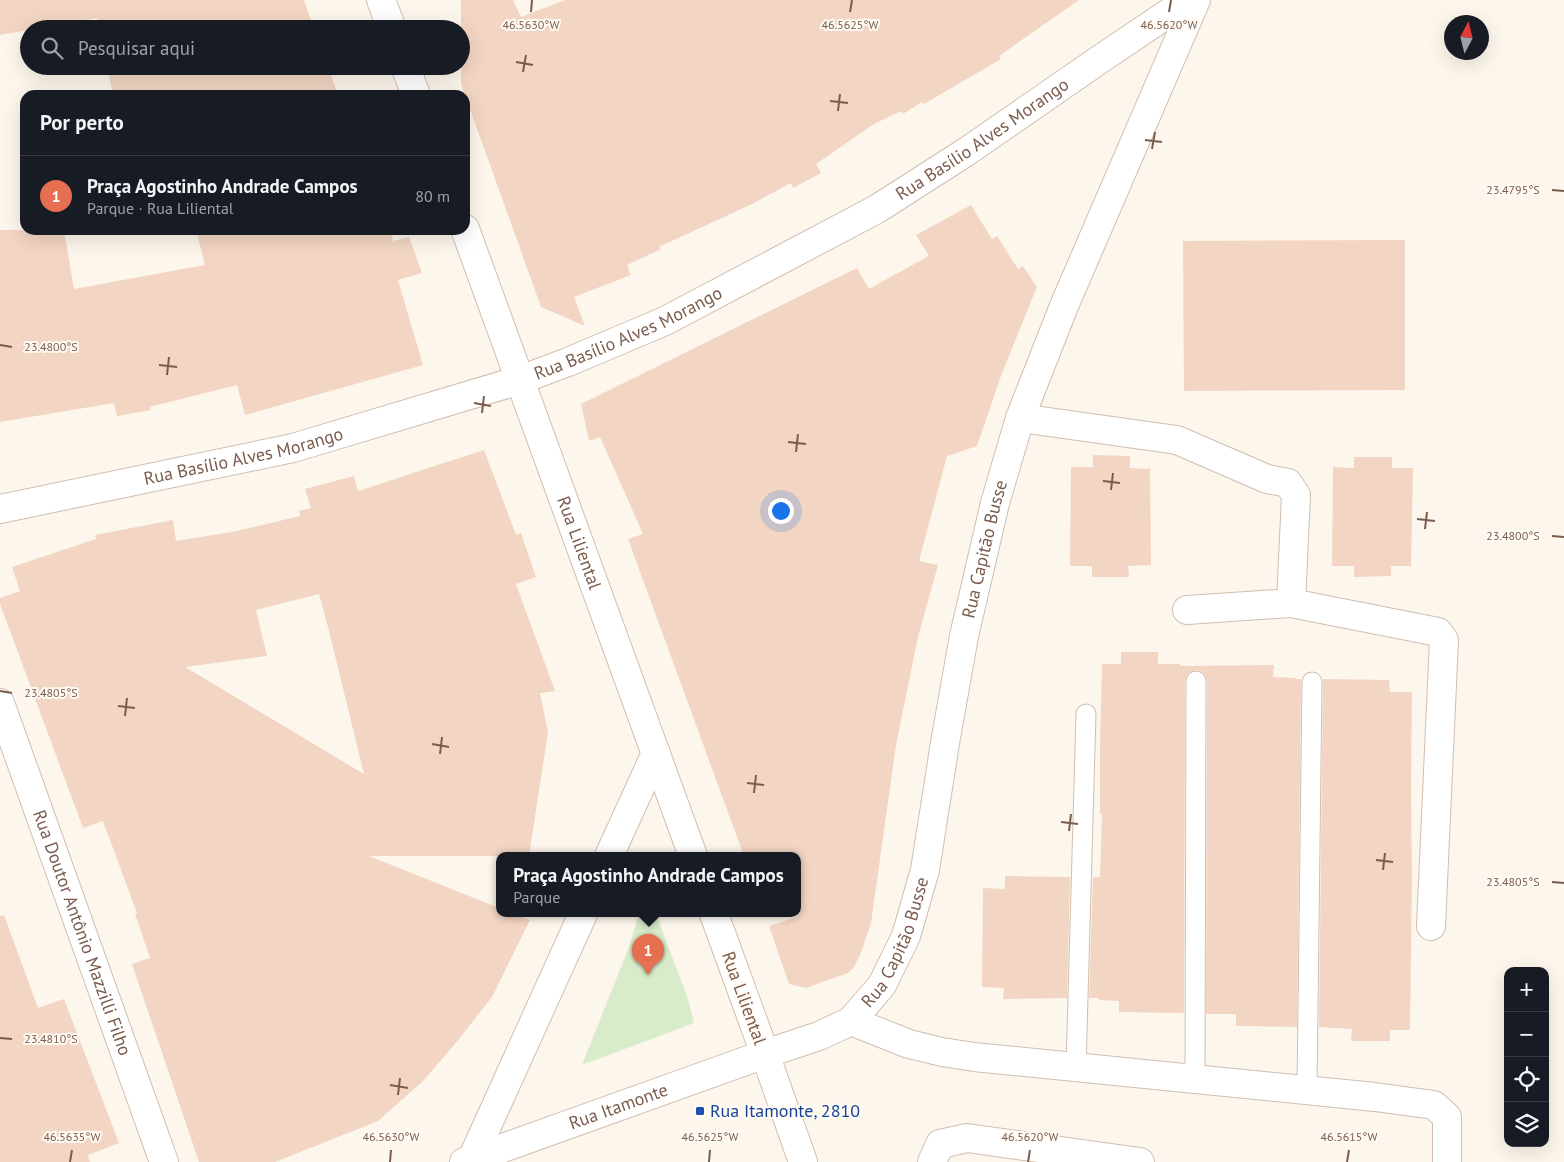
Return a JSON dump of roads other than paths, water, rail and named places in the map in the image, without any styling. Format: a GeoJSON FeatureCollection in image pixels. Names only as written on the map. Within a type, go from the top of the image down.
{"type":"FeatureCollection","features":[{"type":"Feature","properties":{"kind":"street"},"geometry":{"type":"LineString","coordinates":[[381,0],[389,20]]}},
{"type":"Feature","properties":{"kind":"street","name":"Rua Basílio Alves Morango"},"geometry":{"type":"LineString","coordinates":[[0,509],[293,448],[520,380],[665,321],[877,209],[966,152],[1188,0]]}},
{"type":"Feature","properties":{"kind":"street","name":"Rua Capitão Busse"},"geometry":{"type":"LineString","coordinates":[[765,1054],[819,1036],[851,1021],[882,985],[906,936],[925,870],[964,636],[995,503],[1020,418],[1064,306],[1196,0]]}},
{"type":"Feature","properties":{"kind":"street"},"geometry":{"type":"LineString","coordinates":[[409,75],[414,90]]}},
{"type":"Feature","properties":{"kind":"street","name":"Rua Liliental"},"geometry":{"type":"LineString","coordinates":[[467,235],[692,852]]}},
{"type":"Feature","properties":{"kind":"street"},"geometry":{"type":"LineString","coordinates":[[1020,418],[1177,440],[1266,479],[1288,483],[1296,495],[1291,603]]}},
{"type":"Feature","properties":{"kind":"street"},"geometry":{"type":"LineString","coordinates":[[1187,610],[1291,603],[1438,632],[1444,640],[1431,926]]}},
{"type":"Feature","properties":{"kind":"street","name":"Rua Doutor Antônio Mazzilli Filho"},"geometry":{"type":"LineString","coordinates":[[0,703],[164,1162]]}},
{"type":"Feature","properties":{"kind":"street"},"geometry":{"type":"LineString","coordinates":[[611,852],[656,752]]}},
{"type":"Feature","properties":{"kind":"street","name":"Rua Itamonte"},"geometry":{"type":"LineString","coordinates":[[470,1161],[582,917]]}},
{"type":"Feature","properties":{"kind":"street","name":"Rua Liliental"},"geometry":{"type":"LineString","coordinates":[[715,917],[803,1162]]}},
{"type":"Feature","properties":{"kind":"street"},"geometry":{"type":"LineString","coordinates":[[851,1021],[909,1044],[974,1058],[1307,1090],[1434,1105],[1447,1117],[1448,1162]]}},
{"type":"Feature","properties":{"kind":"street","name":"Rua Itamonte"},"geometry":{"type":"LineString","coordinates":[[470,1161],[765,1054]]}},
{"type":"Feature","properties":{"kind":"street"},"geometry":{"type":"LineString","coordinates":[[932,1162],[940,1144],[966,1138],[1078,1158],[1140,1162]]}},
{"type":"Feature","properties":{"kind":"lane"},"geometry":{"type":"LineString","coordinates":[[1195,1079],[1196,681]]}},
{"type":"Feature","properties":{"kind":"lane"},"geometry":{"type":"LineString","coordinates":[[1307,1090],[1312,682]]}},
{"type":"Feature","properties":{"kind":"lane"},"geometry":{"type":"LineString","coordinates":[[1076,1068],[1086,714]]}},
{"type":"Feature","properties":{"kind":"place","name":"Praça Agostinho Andrade Campos"},"geometry":{"type":"Point","coordinates":[648,975]}},
{"type":"Feature","properties":{"kind":"place","name":"Rua Itamonte, 2810"},"geometry":{"type":"Point","coordinates":[700,1111]}}]}
